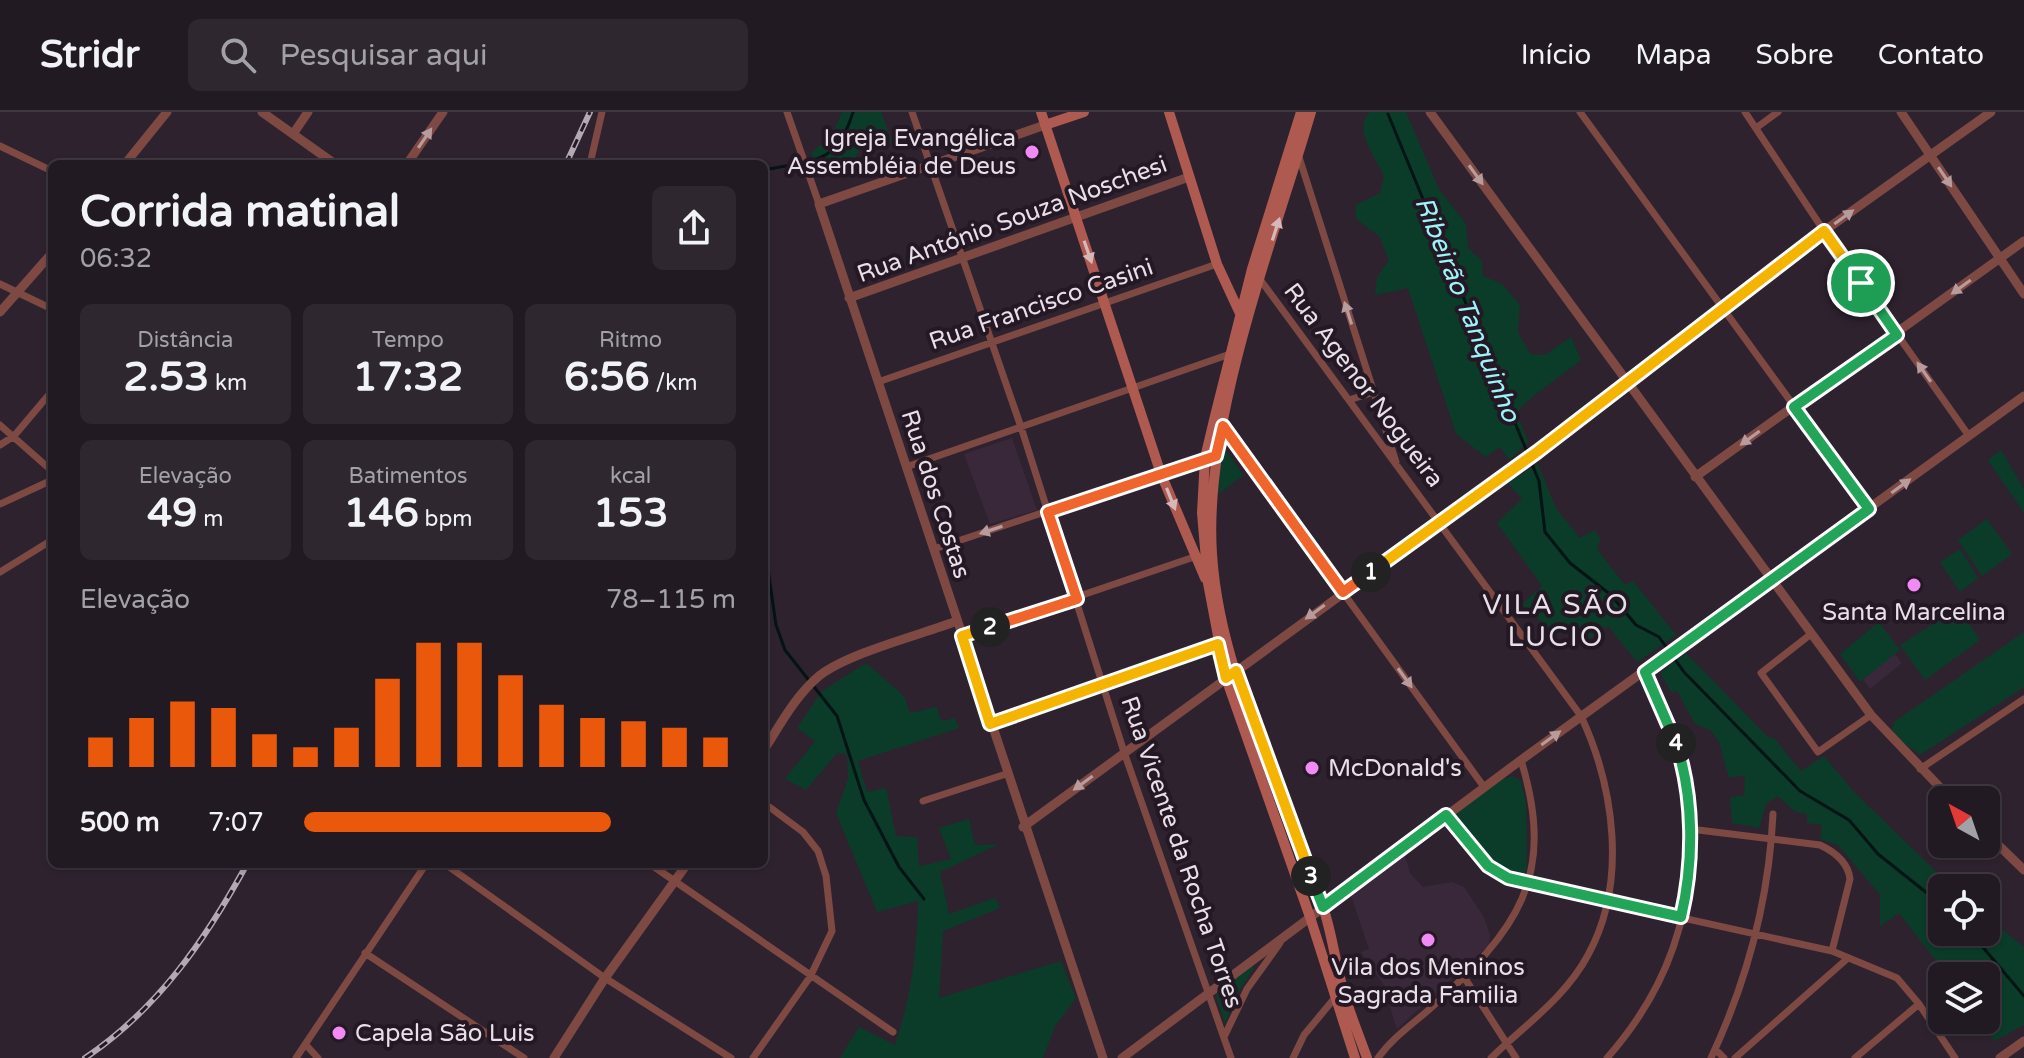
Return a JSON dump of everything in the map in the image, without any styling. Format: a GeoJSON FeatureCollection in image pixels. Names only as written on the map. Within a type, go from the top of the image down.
{"type":"FeatureCollection","features":[{"type":"Feature","properties":{"kind":"main road"},"geometry":{"type":"LineString","coordinates":[[1041,112],[1161,474],[1194,557],[1208,583]]}},
{"type":"Feature","properties":{"kind":"main road"},"geometry":{"type":"LineString","coordinates":[[1045,125],[1084,112]]}},
{"type":"Feature","properties":{"kind":"main road"},"geometry":{"type":"LineString","coordinates":[[1169,112],[1217,264],[1245,323]]}},
{"type":"Feature","properties":{"kind":"main road"},"geometry":{"type":"LineString","coordinates":[[1303,112],[1306,128],[1291,183],[1245,323],[1230,354],[1215,416],[1202,513],[1208,583],[1226,678],[1310,917],[1367,1058]]}},
{"type":"Feature","properties":{"kind":"main road"},"geometry":{"type":"LineString","coordinates":[[1303,112],[1252,269],[1245,323],[1223,426],[1211,457],[1212,552],[1215,585],[1236,671],[1323,907],[1355,1058]]}},
{"type":"Feature","properties":{"kind":"street"},"geometry":{"type":"LineString","coordinates":[[128,160],[167,112]]}},
{"type":"Feature","properties":{"kind":"street"},"geometry":{"type":"LineString","coordinates":[[262,112],[329,160]]}},
{"type":"Feature","properties":{"kind":"street"},"geometry":{"type":"LineString","coordinates":[[293,134],[308,112]]}},
{"type":"Feature","properties":{"kind":"street"},"geometry":{"type":"LineString","coordinates":[[410,160],[443,112]]}},
{"type":"Feature","properties":{"kind":"street"},"geometry":{"type":"LineString","coordinates":[[591,160],[602,112]]}},
{"type":"Feature","properties":{"kind":"street","name":"Rua dos Costas"},"geometry":{"type":"LineString","coordinates":[[787,112],[810,170],[1023,827],[1103,1058]]}},
{"type":"Feature","properties":{"kind":"street","name":"Rua Vicente da Rocha Torres"},"geometry":{"type":"LineString","coordinates":[[912,112],[1021,427],[1124,752],[1231,1058]]}},
{"type":"Feature","properties":{"kind":"street"},"geometry":{"type":"LineString","coordinates":[[1430,112],[1770,581],[1871,715],[1938,786]]}},
{"type":"Feature","properties":{"kind":"street"},"geometry":{"type":"LineString","coordinates":[[1580,112],[1869,509]]}},
{"type":"Feature","properties":{"kind":"street"},"geometry":{"type":"LineString","coordinates":[[1745,112],[1824,231],[1969,436]]}},
{"type":"Feature","properties":{"kind":"street"},"geometry":{"type":"LineString","coordinates":[[1756,128],[1778,112]]}},
{"type":"Feature","properties":{"kind":"street"},"geometry":{"type":"LineString","coordinates":[[1901,112],[2024,294]]}},
{"type":"Feature","properties":{"kind":"street"},"geometry":{"type":"LineString","coordinates":[[1023,827],[1537,452],[1824,231],[1991,112]]}},
{"type":"Feature","properties":{"kind":"street"},"geometry":{"type":"LineString","coordinates":[[819,204],[1045,125]]}},
{"type":"Feature","properties":{"kind":"street"},"geometry":{"type":"LineString","coordinates":[[0,146],[48,169]]}},
{"type":"Feature","properties":{"kind":"street"},"geometry":{"type":"LineString","coordinates":[[1298,156],[1398,467]]}},
{"type":"Feature","properties":{"kind":"street","name":"Rua António Souza Noschesi"},"geometry":{"type":"LineString","coordinates":[[849,298],[1189,177]]}},
{"type":"Feature","properties":{"kind":"street"},"geometry":{"type":"LineString","coordinates":[[1279,184],[1291,183],[1308,190]]}},
{"type":"Feature","properties":{"kind":"street"},"geometry":{"type":"LineString","coordinates":[[1695,477],[2024,241]]}},
{"type":"Feature","properties":{"kind":"street"},"geometry":{"type":"LineString","coordinates":[[0,312],[48,258]]}},
{"type":"Feature","properties":{"kind":"street","name":"Rua Francisco Casini"},"geometry":{"type":"LineString","coordinates":[[878,382],[1217,264]]}},
{"type":"Feature","properties":{"kind":"street","name":"Rua Agenor Nogueira"},"geometry":{"type":"LineString","coordinates":[[1252,269],[1379,443],[1442,522],[1581,716],[1606,781],[1610,812],[1607,902],[1588,955],[1568,984],[1491,1058]]}},
{"type":"Feature","properties":{"kind":"street"},"geometry":{"type":"LineString","coordinates":[[0,284],[48,307]]}},
{"type":"Feature","properties":{"kind":"street"},"geometry":{"type":"LineString","coordinates":[[906,467],[1133,385],[1230,354]]}},
{"type":"Feature","properties":{"kind":"street"},"geometry":{"type":"LineString","coordinates":[[1349,400],[1374,392]]}},
{"type":"Feature","properties":{"kind":"street"},"geometry":{"type":"LineString","coordinates":[[0,445],[14,436],[48,396]]}},
{"type":"Feature","properties":{"kind":"street"},"geometry":{"type":"LineString","coordinates":[[1122,1058],[1484,787],[2024,396]]}},
{"type":"Feature","properties":{"kind":"street"},"geometry":{"type":"LineString","coordinates":[[1215,416],[1484,787]]}},
{"type":"Feature","properties":{"kind":"street"},"geometry":{"type":"LineString","coordinates":[[0,425],[48,467]]}},
{"type":"Feature","properties":{"kind":"street"},"geometry":{"type":"LineString","coordinates":[[1379,443],[1386,430]]}},
{"type":"Feature","properties":{"kind":"street"},"geometry":{"type":"LineString","coordinates":[[934,549],[1211,457]]}},
{"type":"Feature","properties":{"kind":"street"},"geometry":{"type":"LineString","coordinates":[[0,504],[48,482]]}},
{"type":"Feature","properties":{"kind":"street"},"geometry":{"type":"LineString","coordinates":[[0,572],[48,542]]}},
{"type":"Feature","properties":{"kind":"street"},"geometry":{"type":"LineString","coordinates":[[962,636],[1194,557]]}},
{"type":"Feature","properties":{"kind":"street"},"geometry":{"type":"LineString","coordinates":[[768,744],[795,703],[821,675],[842,663],[957,621]]}},
{"type":"Feature","properties":{"kind":"street"},"geometry":{"type":"LineString","coordinates":[[1811,634],[1761,673],[1818,752],[1871,715]]}},
{"type":"Feature","properties":{"kind":"street"},"geometry":{"type":"LineString","coordinates":[[990,724],[1218,644]]}},
{"type":"Feature","properties":{"kind":"street"},"geometry":{"type":"LineString","coordinates":[[1607,1058],[1651,996],[1668,961],[1687,893],[1690,829],[1681,759],[1668,718],[1645,672]]}},
{"type":"Feature","properties":{"kind":"street"},"geometry":{"type":"LineString","coordinates":[[1920,769],[2024,699]]}},
{"type":"Feature","properties":{"kind":"street"},"geometry":{"type":"LineString","coordinates":[[1378,1058],[1464,977],[1498,940],[1529,885],[1534,830],[1521,760]]}},
{"type":"Feature","properties":{"kind":"street"},"geometry":{"type":"LineString","coordinates":[[923,801],[1006,774]]}},
{"type":"Feature","properties":{"kind":"street"},"geometry":{"type":"LineString","coordinates":[[753,1058],[810,977],[832,931],[826,876],[818,851],[803,832],[768,806]]}},
{"type":"Feature","properties":{"kind":"street"},"geometry":{"type":"LineString","coordinates":[[1711,1058],[1746,971],[1756,932],[1773,814]]}},
{"type":"Feature","properties":{"kind":"street"},"geometry":{"type":"LineString","coordinates":[[1446,815],[1488,866],[1529,885],[1832,951],[1897,978],[1919,1004],[1955,1058]]}},
{"type":"Feature","properties":{"kind":"street"},"geometry":{"type":"LineString","coordinates":[[1690,829],[1820,845],[1838,855],[1848,868],[1850,879],[1832,951]]}},
{"type":"Feature","properties":{"kind":"street"},"geometry":{"type":"LineString","coordinates":[[2000,847],[2024,870]]}},
{"type":"Feature","properties":{"kind":"street"},"geometry":{"type":"LineString","coordinates":[[296,1058],[423,868]]}},
{"type":"Feature","properties":{"kind":"street"},"geometry":{"type":"LineString","coordinates":[[451,868],[605,978],[731,1058]]}},
{"type":"Feature","properties":{"kind":"street"},"geometry":{"type":"LineString","coordinates":[[656,868],[893,1032]]}},
{"type":"Feature","properties":{"kind":"street"},"geometry":{"type":"LineString","coordinates":[[554,1058],[605,978],[684,868]]}},
{"type":"Feature","properties":{"kind":"street"},"geometry":{"type":"LineString","coordinates":[[1224,1037],[1254,978],[1287,935]]}},
{"type":"Feature","properties":{"kind":"street"},"geometry":{"type":"LineString","coordinates":[[365,953],[524,1058]]}},
{"type":"Feature","properties":{"kind":"street"},"geometry":{"type":"LineString","coordinates":[[1735,1058],[1848,958]]}},
{"type":"Feature","properties":{"kind":"street"},"geometry":{"type":"LineString","coordinates":[[1464,977],[1516,1058]]}},
{"type":"Feature","properties":{"kind":"street"},"geometry":{"type":"LineString","coordinates":[[1293,1058],[1304,1035],[1339,993]]}},
{"type":"Feature","properties":{"kind":"street"},"geometry":{"type":"LineString","coordinates":[[1855,1058],[1919,1004]]}},
{"type":"Feature","properties":{"kind":"street"},"geometry":{"type":"LineString","coordinates":[[306,1045],[318,1058]]}},
{"type":"Feature","properties":{"kind":"street"},"geometry":{"type":"LineString","coordinates":[[2000,1058],[2022,1047]]}},
{"type":"Feature","properties":{"kind":"street"},"geometry":{"type":"LineString","coordinates":[[1715,1049],[1724,1058]]}},
{"type":"Feature","properties":{"kind":"shaded area"},"geometry":{"type":"Polygon","coordinates":[[[1012,438],[1037,510],[990,524],[964,454],[1012,438]]]}},
{"type":"Feature","properties":{"kind":"shaded area"},"geometry":{"type":"Polygon","coordinates":[[[1893,652],[1902,663],[1870,689],[1858,673],[1893,652]]]}},
{"type":"Feature","properties":{"kind":"shaded area","name":"Vila dos Meninos Sagrada Familia"},"geometry":{"type":"Polygon","coordinates":[[[1405,856],[1410,873],[1423,887],[1452,882],[1464,887],[1484,917],[1490,935],[1489,945],[1397,1029],[1382,982],[1361,952],[1369,949],[1351,896],[1405,856]]]}},
{"type":"Feature","properties":{"kind":"green space"},"geometry":{"type":"Polygon","coordinates":[[[842,112],[881,112],[892,141],[886,148],[864,147],[857,154],[854,166],[815,163],[811,153],[832,135],[842,112]]]}},
{"type":"Feature","properties":{"kind":"green space"},"geometry":{"type":"Polygon","coordinates":[[[1370,112],[1406,112],[1439,189],[1466,224],[1468,248],[1482,261],[1483,276],[1502,284],[1520,305],[1518,332],[1530,354],[1545,355],[1571,337],[1581,360],[1517,413],[1528,442],[1509,460],[1500,447],[1486,457],[1456,434],[1408,288],[1375,295],[1377,277],[1389,260],[1379,236],[1356,219],[1356,205],[1380,193],[1384,176],[1364,135],[1363,126],[1370,112]]]}},
{"type":"Feature","properties":{"kind":"green space"},"geometry":{"type":"Polygon","coordinates":[[[1222,445],[1243,475],[1218,495],[1222,445]]]}},
{"type":"Feature","properties":{"kind":"green space"},"geometry":{"type":"Polygon","coordinates":[[[2001,450],[2024,489],[2024,513],[1988,460],[2001,450]]]}},
{"type":"Feature","properties":{"kind":"green space"},"geometry":{"type":"Polygon","coordinates":[[[1538,464],[1556,508],[1580,538],[1595,530],[1601,540],[1597,549],[1625,585],[1633,581],[1676,635],[1637,662],[1608,626],[1589,639],[1573,623],[1556,636],[1522,604],[1542,586],[1497,523],[1522,499],[1508,483],[1538,464]]]}},
{"type":"Feature","properties":{"kind":"green space"},"geometry":{"type":"Polygon","coordinates":[[[1987,519],[2012,554],[1982,576],[1958,540],[1987,519]]]}},
{"type":"Feature","properties":{"kind":"green space"},"geometry":{"type":"Polygon","coordinates":[[[1960,549],[1978,578],[1960,592],[1940,562],[1960,549]]]}},
{"type":"Feature","properties":{"kind":"green space"},"geometry":{"type":"Polygon","coordinates":[[[1958,608],[1980,640],[1925,680],[1900,645],[1958,608]]]}},
{"type":"Feature","properties":{"kind":"green space"},"geometry":{"type":"Polygon","coordinates":[[[1879,622],[1900,650],[1860,682],[1840,654],[1879,622]]]}},
{"type":"Feature","properties":{"kind":"green space"},"geometry":{"type":"Polygon","coordinates":[[[2024,632],[2024,687],[1920,755],[1897,738],[1892,730],[1894,722],[2024,632]]]}},
{"type":"Feature","properties":{"kind":"green space"},"geometry":{"type":"Polygon","coordinates":[[[1686,653],[1768,737],[1774,738],[1801,771],[1824,756],[1854,792],[1939,874],[1928,874],[1928,946],[2000,946],[2000,927],[2024,947],[2024,1025],[1994,1041],[1989,1034],[2000,1034],[2000,962],[1937,962],[1899,913],[1880,926],[1880,895],[1838,845],[1820,839],[1822,825],[1807,823],[1807,814],[1796,812],[1777,796],[1766,804],[1759,828],[1732,823],[1730,797],[1744,795],[1745,775],[1729,778],[1719,742],[1710,730],[1695,724],[1677,691],[1672,693],[1660,673],[1686,653]]]}},
{"type":"Feature","properties":{"kind":"green space"},"geometry":{"type":"Polygon","coordinates":[[[866,663],[904,696],[910,713],[937,707],[941,721],[955,718],[959,728],[858,761],[867,792],[886,788],[896,836],[917,837],[919,866],[951,859],[939,828],[969,819],[975,845],[999,844],[940,872],[949,914],[995,898],[1000,908],[943,931],[939,998],[1061,961],[1076,998],[1055,1026],[1043,1058],[840,1058],[859,1027],[895,1045],[912,974],[918,901],[877,912],[836,813],[848,779],[847,754],[837,753],[806,790],[785,779],[815,741],[797,728],[822,691],[866,663]]]}},
{"type":"Feature","properties":{"kind":"green space"},"geometry":{"type":"Polygon","coordinates":[[[1513,776],[1521,781],[1526,803],[1527,869],[1523,876],[1501,870],[1492,863],[1453,815],[1501,780],[1513,776]]]}},
{"type":"Feature","properties":{"kind":"green space"},"geometry":{"type":"Polygon","coordinates":[[[1252,964],[1254,968],[1238,993],[1225,1024],[1215,993],[1252,964]]]}},
{"type":"Feature","properties":{"kind":"waterway"},"geometry":{"type":"LineString","coordinates":[[768,169],[820,158],[839,142],[853,112]]}},
{"type":"Feature","properties":{"kind":"waterway","name":"Ribeirão Tanquinho"},"geometry":{"type":"LineString","coordinates":[[1388,114],[1539,481],[1545,532],[1570,563],[1611,595],[1636,625],[1659,637],[1684,672],[1800,791],[1849,820],[1878,854],[1928,894]]}},
{"type":"Feature","properties":{"kind":"waterway"},"geometry":{"type":"LineString","coordinates":[[768,570],[776,625],[785,650],[837,716],[864,800],[899,867],[924,899]]}},
{"type":"Feature","properties":{"kind":"waterway","name":"Ribeirão Tanquinho"},"geometry":{"type":"LineString","coordinates":[[1982,946],[2024,996]]}},
{"type":"Feature","properties":{"kind":"railway"},"geometry":{"type":"LineString","coordinates":[[568,160],[590,112]]}},
{"type":"Feature","properties":{"kind":"railway"},"geometry":{"type":"LineString","coordinates":[[85,1058],[111,1039],[158,995],[215,919],[245,868]]}},
{"type":"Feature","properties":{"kind":"place","name":"Igreja Evangélica Assembléia de Deus"},"geometry":{"type":"Point","coordinates":[1032,152]}},
{"type":"Feature","properties":{"kind":"place","name":"Santa Marcelina"},"geometry":{"type":"Point","coordinates":[1914,585]}},
{"type":"Feature","properties":{"kind":"place","name":"McDonald's"},"geometry":{"type":"Point","coordinates":[1312,768]}},
{"type":"Feature","properties":{"kind":"place","name":"Vila dos Meninos Sagrada Familia"},"geometry":{"type":"Point","coordinates":[1428,940]}},
{"type":"Feature","properties":{"kind":"place","name":"Capela São Luis"},"geometry":{"type":"Point","coordinates":[339,1033]}},
{"type":"Feature","properties":{"kind":"district","name":"VILA SÃO LUCIO"},"geometry":{"type":"Point","coordinates":[1556,620]}},
{"type":"Feature","properties":{"kind":"route"},"geometry":{"type":"LineString","coordinates":[[1824,231],[1861,283],[1897,335],[1794,407],[1869,509],[1645,672],[1668,718],[1681,759],[1689,803],[1687,893],[1681,917],[1508,878],[1488,866],[1446,815],[1323,907],[1236,671],[1226,678],[1218,644],[990,724],[962,636],[1077,599],[1048,512],[1216,456],[1223,426],[1343,592],[1537,452],[1824,231]]}}]}
